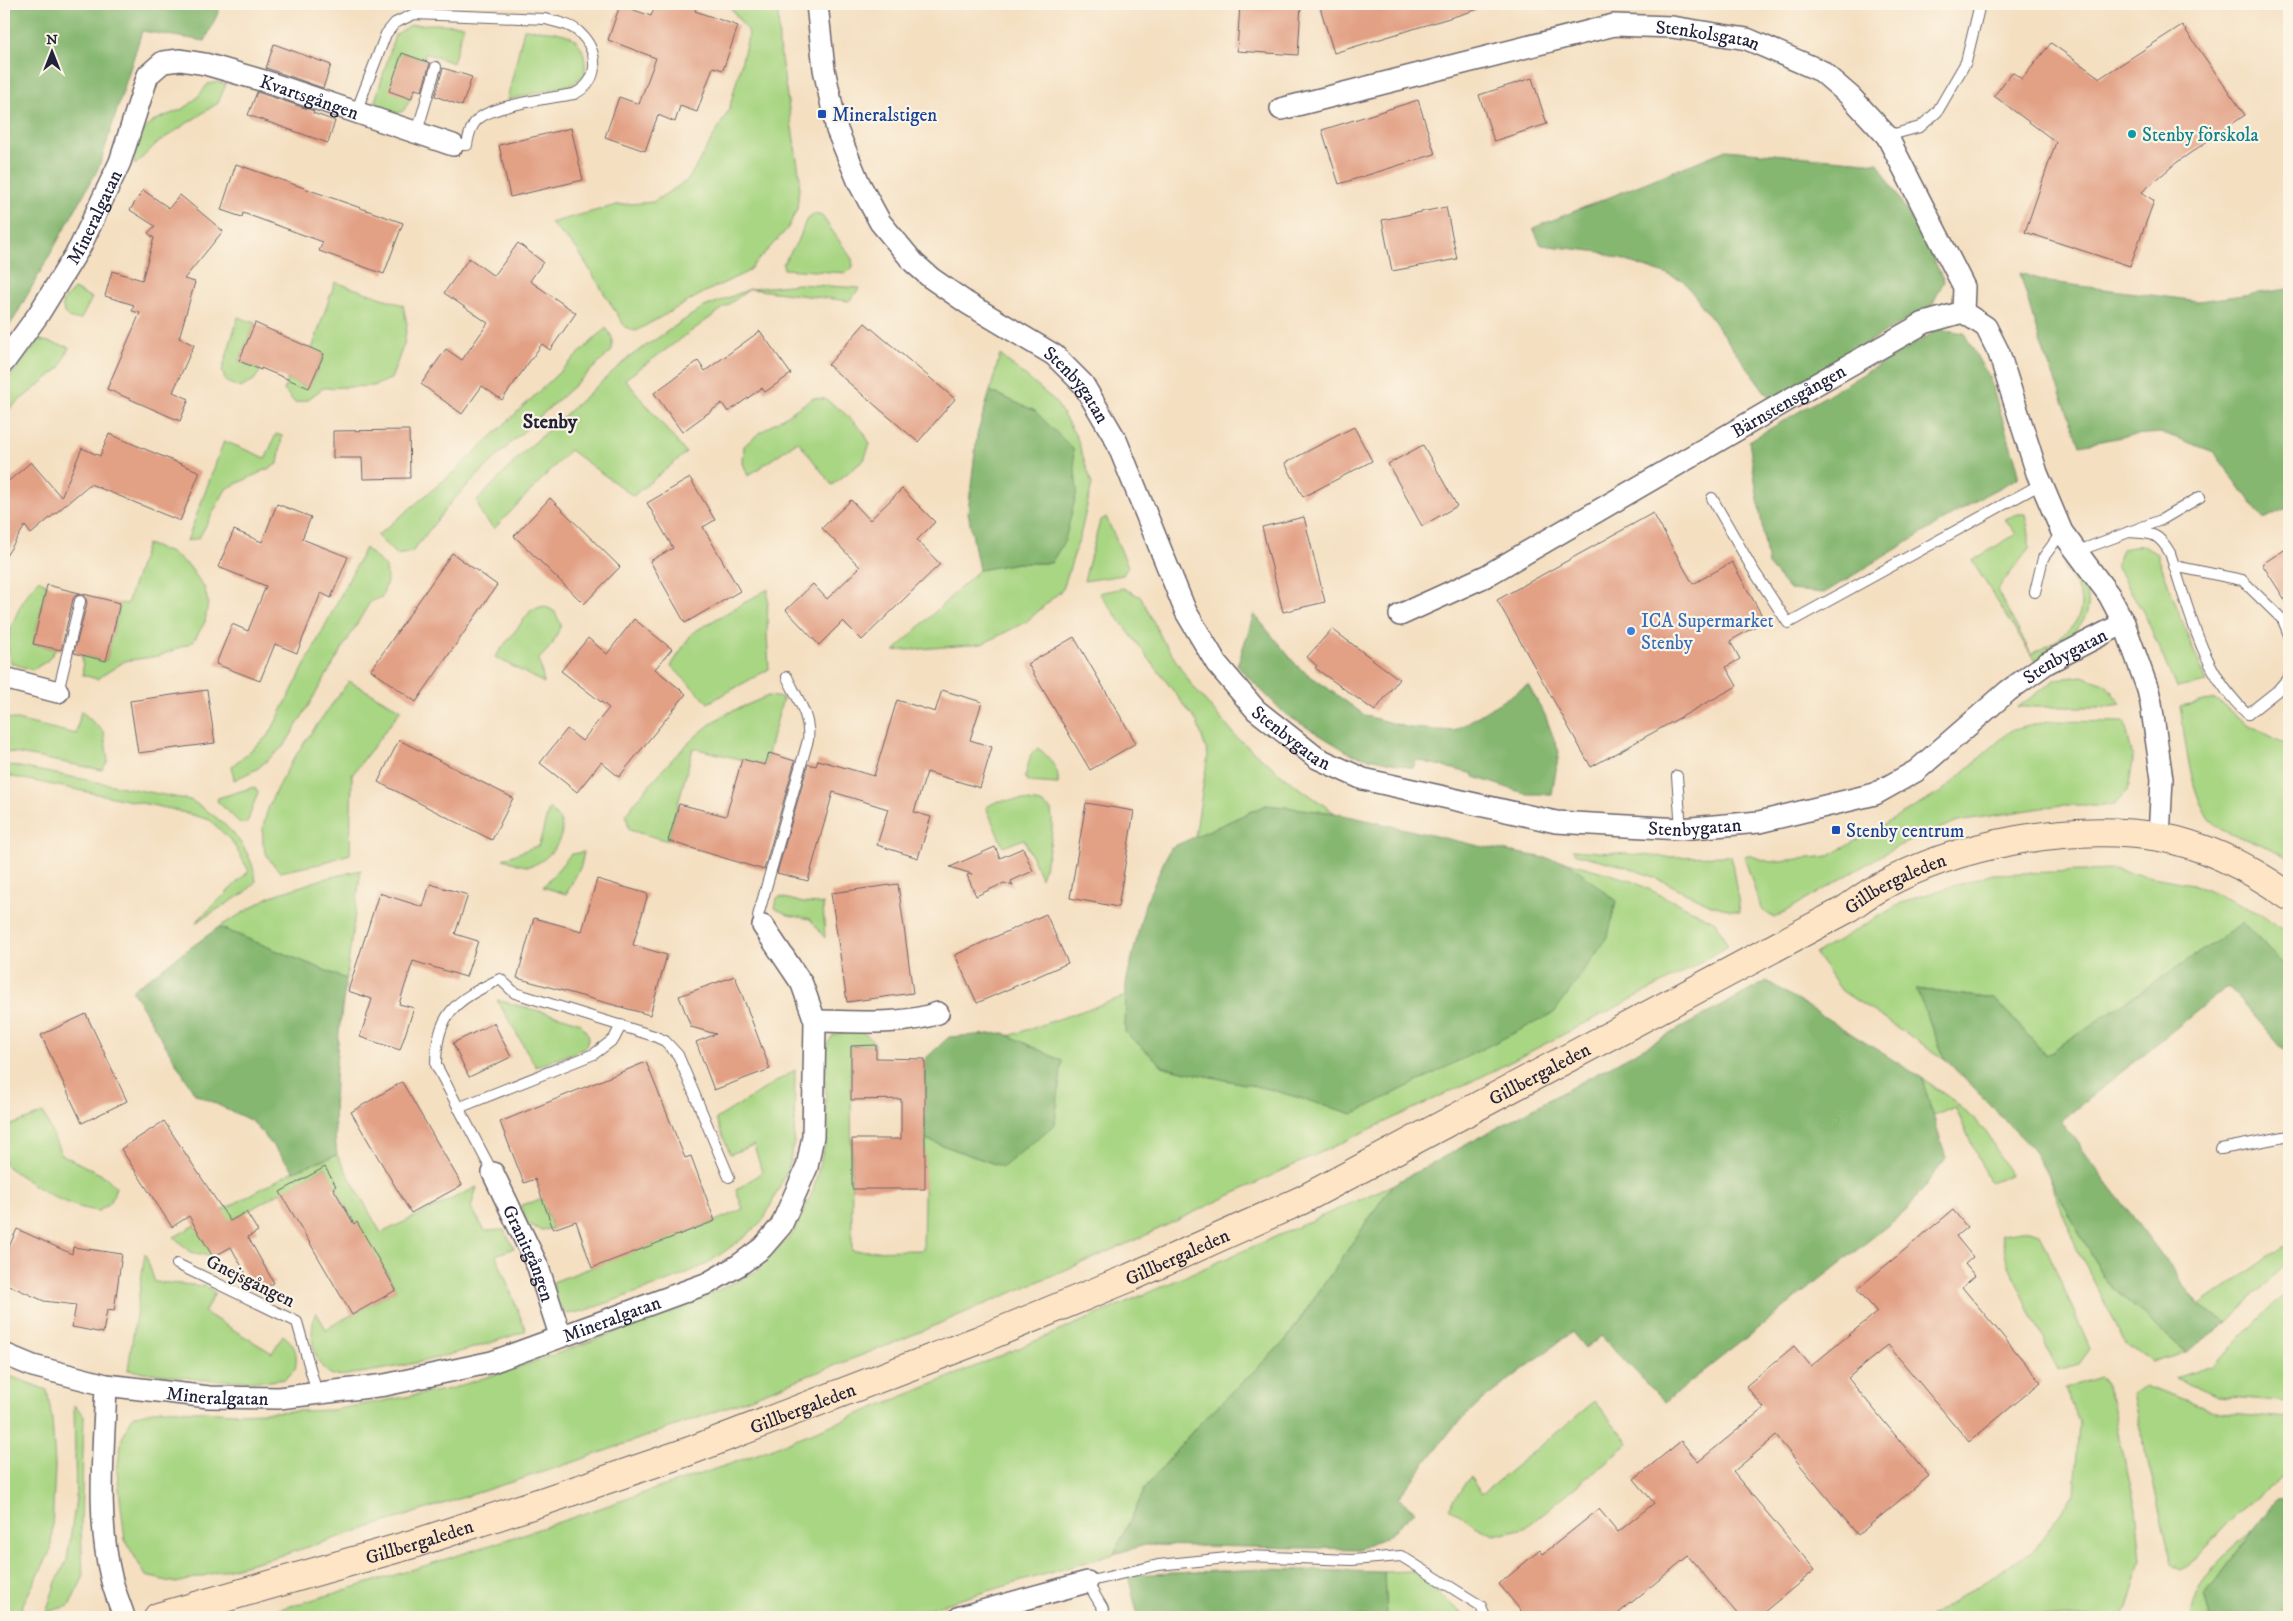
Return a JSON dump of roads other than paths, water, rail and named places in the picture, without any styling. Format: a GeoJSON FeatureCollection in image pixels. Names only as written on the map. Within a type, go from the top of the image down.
{"type":"FeatureCollection","features":[{"type":"Feature","properties":{"kind":"main road","name":"Gillbergaleden"},"geometry":{"type":"LineString","coordinates":[[158,1617],[416,1543],[678,1456],[980,1340],[1129,1278],[1302,1200],[1845,910],[1880,887],[1946,858],[1982,848],[2059,834],[2107,833],[2159,837],[2210,852],[2265,878],[2289,896]]}},
{"type":"Feature","properties":{"kind":"street","name":"Stenbygatan"},"geometry":{"type":"LineString","coordinates":[[817,4],[824,69],[837,130],[858,182],[880,222],[914,263],[931,278],[967,303],[1054,355],[1083,384],[1116,440],[1186,612],[1217,664],[1256,710],[1317,758],[1363,779],[1556,822],[1681,829],[1759,822],[1875,794],[1916,771],[2008,692],[2047,663],[2124,624]]}},
{"type":"Feature","properties":{"kind":"street","name":"Stenkolsgatan"},"geometry":{"type":"LineString","coordinates":[[1281,109],[1614,25],[1672,27],[1747,39],[1821,71],[1850,96],[1887,136],[1964,287],[1963,312]]}},
{"type":"Feature","properties":{"kind":"street","name":"Kvartsgången"},"geometry":{"type":"LineString","coordinates":[[163,62],[180,60],[205,64],[453,144]]}},
{"type":"Feature","properties":{"kind":"street","name":"Mineralgatan"},"geometry":{"type":"LineString","coordinates":[[4,362],[38,315],[80,247],[120,162],[148,75],[163,62]]}},
{"type":"Feature","properties":{"kind":"street"},"geometry":{"type":"LineString","coordinates":[[1963,312],[1986,327],[1999,353],[2042,484],[2062,532]]}},
{"type":"Feature","properties":{"kind":"street","name":"Bärnstensgången"},"geometry":{"type":"LineString","coordinates":[[1400,615],[1486,576],[1775,407],[1924,324],[1963,312]]}},
{"type":"Feature","properties":{"kind":"street","name":"Stenbygatan"},"geometry":{"type":"LineString","coordinates":[[2062,532],[2109,595],[2124,624],[2148,690],[2162,779],[2159,837]]}},
{"type":"Feature","properties":{"kind":"street"},"geometry":{"type":"LineString","coordinates":[[4,678],[58,692]]}},
{"type":"Feature","properties":{"kind":"street","name":"Mineralgatan"},"geometry":{"type":"LineString","coordinates":[[4,1354],[33,1366],[106,1385],[209,1397],[279,1398],[317,1394],[385,1385],[492,1362],[560,1335],[708,1283],[740,1265],[762,1248],[781,1226],[807,1167],[813,1136],[815,1021],[802,984],[763,926]]}},
{"type":"Feature","properties":{"kind":"street"},"geometry":{"type":"LineString","coordinates":[[815,1021],[878,1021],[927,1017],[938,1013]]}},
{"type":"Feature","properties":{"kind":"street","name":"Granitgången"},"geometry":{"type":"LineString","coordinates":[[493,1173],[538,1267],[560,1335]]}},
{"type":"Feature","properties":{"kind":"street"},"geometry":{"type":"LineString","coordinates":[[106,1385],[103,1492],[105,1538],[111,1577],[124,1617]]}},
{"type":"Feature","properties":{"kind":"street"},"geometry":{"type":"LineString","coordinates":[[960,1617],[1087,1582]]}},
{"type":"Feature","properties":{"kind":"lane"},"geometry":{"type":"LineString","coordinates":[[1887,136],[1920,127],[1936,112],[1966,62],[1980,4]]}},
{"type":"Feature","properties":{"kind":"lane"},"geometry":{"type":"LineString","coordinates":[[356,112],[386,34],[395,23],[414,14],[546,19],[566,24],[578,31],[590,45],[595,61],[595,70],[589,83],[582,90],[574,94],[501,108],[477,120],[473,126],[467,146],[453,144]]}},
{"type":"Feature","properties":{"kind":"lane"},"geometry":{"type":"LineString","coordinates":[[417,132],[436,67]]}},
{"type":"Feature","properties":{"kind":"lane"},"geometry":{"type":"LineString","coordinates":[[1712,498],[1752,568],[1788,623],[2042,484]]}},
{"type":"Feature","properties":{"kind":"lane"},"geometry":{"type":"LineString","coordinates":[[2078,552],[2160,520],[2200,497]]}},
{"type":"Feature","properties":{"kind":"lane"},"geometry":{"type":"LineString","coordinates":[[2035,592],[2044,558],[2062,532]]}},
{"type":"Feature","properties":{"kind":"lane"},"geometry":{"type":"LineString","coordinates":[[2128,532],[2150,533],[2159,537],[2170,553],[2209,664],[2227,694],[2238,706],[2248,714],[2277,692],[2289,677]]}},
{"type":"Feature","properties":{"kind":"lane"},"geometry":{"type":"LineString","coordinates":[[2174,566],[2242,580],[2284,620],[2289,634]]}},
{"type":"Feature","properties":{"kind":"lane"},"geometry":{"type":"LineString","coordinates":[[58,692],[80,601]]}},
{"type":"Feature","properties":{"kind":"lane"},"geometry":{"type":"LineString","coordinates":[[763,926],[758,916],[810,728],[808,718],[787,677]]}},
{"type":"Feature","properties":{"kind":"lane"},"geometry":{"type":"LineString","coordinates":[[1677,776],[1681,829]]}},
{"type":"Feature","properties":{"kind":"lane"},"geometry":{"type":"LineString","coordinates":[[493,1173],[436,1065],[436,1049],[443,1025],[450,1011],[466,995],[500,979],[516,993],[666,1041],[678,1055],[729,1177]]}},
{"type":"Feature","properties":{"kind":"lane"},"geometry":{"type":"LineString","coordinates":[[458,1108],[594,1054],[614,1039],[621,1026]]}},
{"type":"Feature","properties":{"kind":"lane"},"geometry":{"type":"LineString","coordinates":[[2221,1149],[2289,1136]]}},
{"type":"Feature","properties":{"kind":"lane","name":"Gnejsgången"},"geometry":{"type":"LineString","coordinates":[[177,1264],[297,1322],[317,1394]]}},
{"type":"Feature","properties":{"kind":"lane"},"geometry":{"type":"LineString","coordinates":[[1106,1617],[1087,1582],[1158,1565],[1246,1556],[1352,1560],[1401,1556],[1481,1606],[1485,1617]]}},
{"type":"Feature","properties":{"kind":"place","name":"Mineralstigen"},"geometry":{"type":"Point","coordinates":[822,114]}},
{"type":"Feature","properties":{"kind":"place","name":"Stenby förskola"},"geometry":{"type":"Point","coordinates":[2132,134]}},
{"type":"Feature","properties":{"kind":"place","name":"ICA Supermarket Stenby"},"geometry":{"type":"Point","coordinates":[1631,631]}},
{"type":"Feature","properties":{"kind":"place","name":"Stenby centrum"},"geometry":{"type":"Point","coordinates":[1836,830]}},
{"type":"Feature","properties":{"kind":"district","name":"Stenby"},"geometry":{"type":"Point","coordinates":[550,421]}}]}
